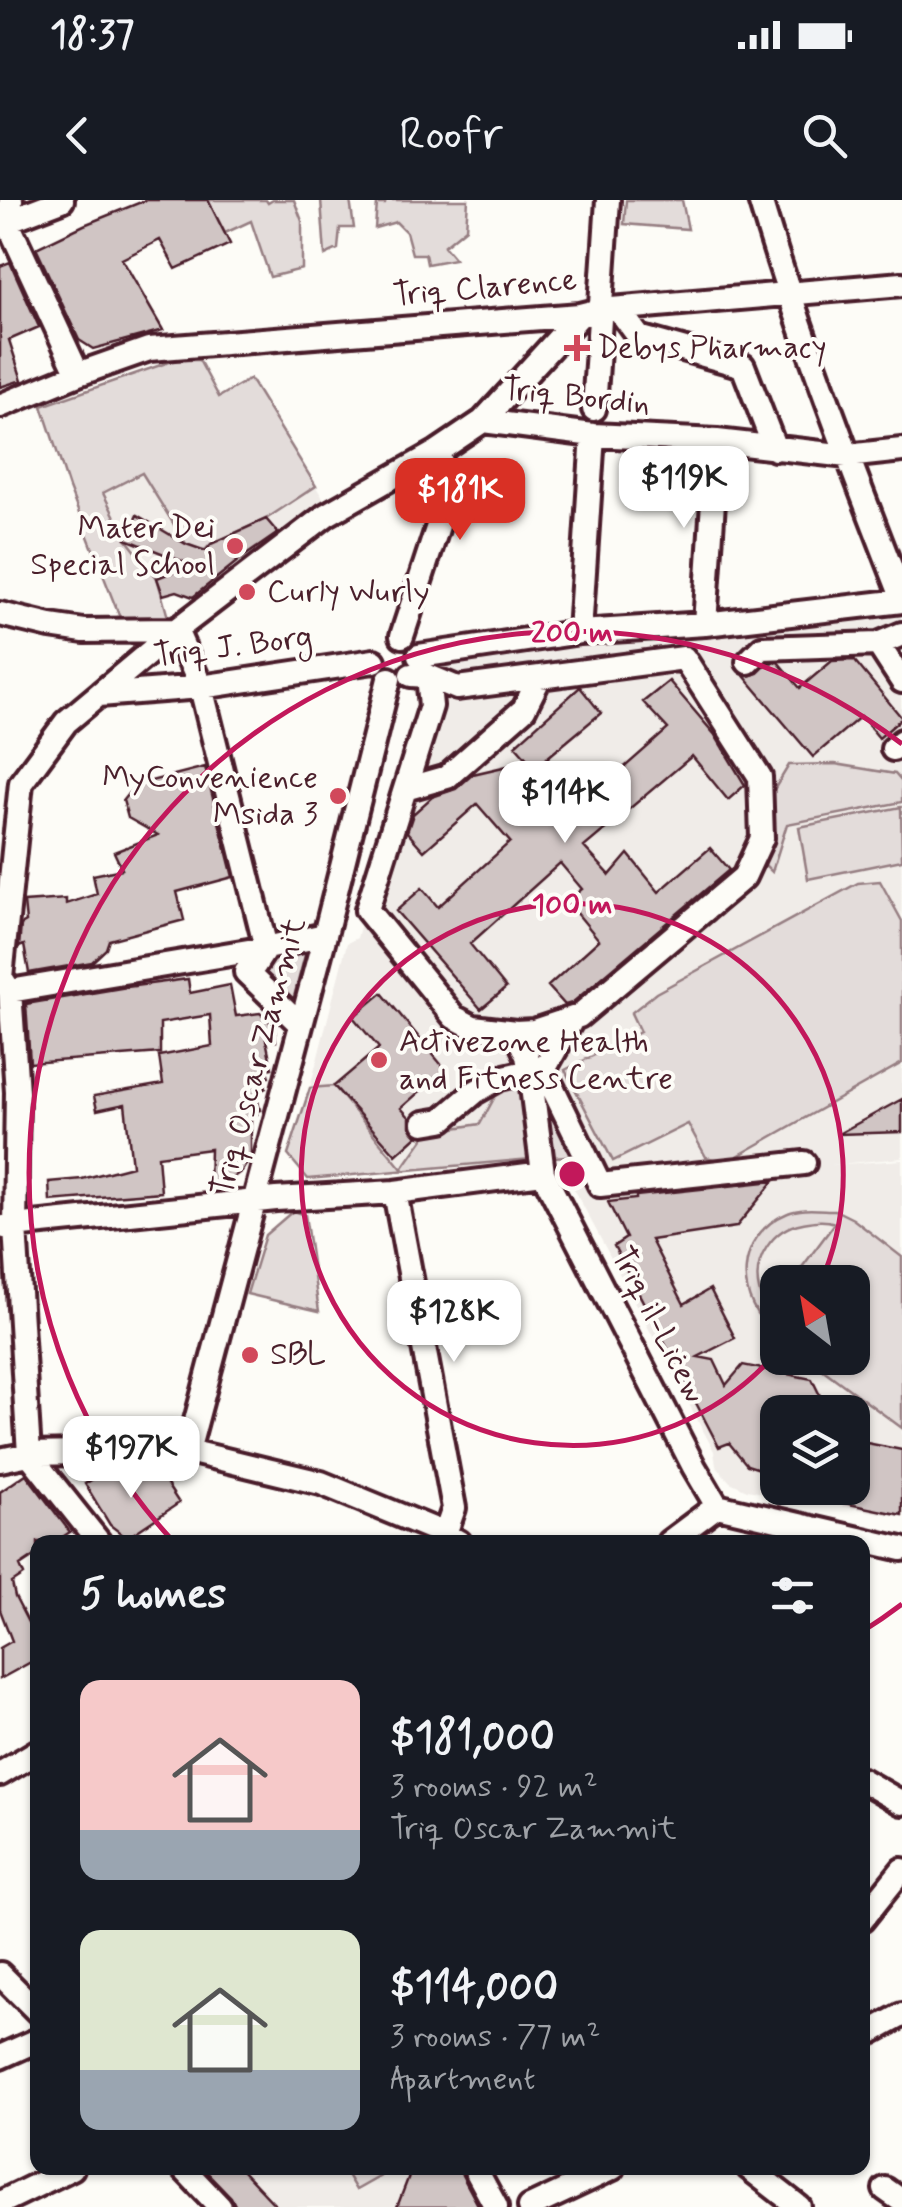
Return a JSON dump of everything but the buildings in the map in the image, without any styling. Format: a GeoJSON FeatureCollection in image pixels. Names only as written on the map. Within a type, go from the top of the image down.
{"type":"FeatureCollection","features":[{"type":"Feature","properties":{"kind":"street"},"geometry":{"type":"LineString","coordinates":[[62,200],[9,210],[78,374]]}},
{"type":"Feature","properties":{"kind":"street"},"geometry":{"type":"LineString","coordinates":[[594,408],[608,200]]}},
{"type":"Feature","properties":{"kind":"street"},"geometry":{"type":"LineString","coordinates":[[760,200],[788,294],[902,599]]}},
{"type":"Feature","properties":{"kind":"street","name":"Triq Clarence"},"geometry":{"type":"LineString","coordinates":[[0,406],[149,349],[902,284]]}},
{"type":"Feature","properties":{"kind":"street"},"geometry":{"type":"LineString","coordinates":[[93,1535],[30,1454],[8,1227],[17,1092],[4,982],[9,807],[20,783],[66,722],[176,630],[326,515],[438,452],[483,420],[600,312]]}},
{"type":"Feature","properties":{"kind":"street"},"geometry":{"type":"LineString","coordinates":[[600,312],[640,338],[743,366],[775,449]]}},
{"type":"Feature","properties":{"kind":"street","name":"Triq Bordin"},"geometry":{"type":"LineString","coordinates":[[483,420],[593,435],[717,441],[847,456],[902,450]]}},
{"type":"Feature","properties":{"kind":"street"},"geometry":{"type":"LineString","coordinates":[[580,632],[593,435]]}},
{"type":"Feature","properties":{"kind":"street"},"geometry":{"type":"LineString","coordinates":[[704,624],[717,441]]}},
{"type":"Feature","properties":{"kind":"street"},"geometry":{"type":"LineString","coordinates":[[402,636],[451,486],[438,452]]}},
{"type":"Feature","properties":{"kind":"street","name":"Triq J. Borg"},"geometry":{"type":"LineString","coordinates":[[100,695],[404,670],[580,632],[704,624],[902,599]]}},
{"type":"Feature","properties":{"kind":"street"},"geometry":{"type":"LineString","coordinates":[[0,614],[84,631],[176,630]]}},
{"type":"Feature","properties":{"kind":"street"},"geometry":{"type":"LineString","coordinates":[[176,630],[200,687],[266,948],[256,965],[246,972],[300,1024]]}},
{"type":"Feature","properties":{"kind":"street"},"geometry":{"type":"LineString","coordinates":[[748,662],[762,648],[878,644],[902,634]]}},
{"type":"Feature","properties":{"kind":"street"},"geometry":{"type":"LineString","coordinates":[[404,670],[414,643],[395,635],[382,640],[374,654],[404,670],[457,688],[684,658],[760,776],[762,838],[744,877],[579,1016],[534,1031],[516,1032],[473,1027],[454,1017],[366,910],[431,706],[404,670]]}},
{"type":"Feature","properties":{"kind":"street"},"geometry":{"type":"LineString","coordinates":[[878,644],[902,681]]}},
{"type":"Feature","properties":{"kind":"street","name":"Triq Oscar Zammit"},"geometry":{"type":"LineString","coordinates":[[188,1451],[300,1024],[404,670]]}},
{"type":"Feature","properties":{"kind":"street"},"geometry":{"type":"LineString","coordinates":[[405,789],[447,777],[524,709],[540,676]]}},
{"type":"Feature","properties":{"kind":"street"},"geometry":{"type":"LineString","coordinates":[[4,982],[266,948],[325,935]]}},
{"type":"Feature","properties":{"kind":"street"},"geometry":{"type":"LineString","coordinates":[[535,1078],[573,1018]]}},
{"type":"Feature","properties":{"kind":"street"},"geometry":{"type":"LineString","coordinates":[[516,1032],[535,1078],[600,1185],[804,1162]]}},
{"type":"Feature","properties":{"kind":"street"},"geometry":{"type":"LineString","coordinates":[[424,1123],[442,1120],[475,1092],[500,1078],[535,1078]]}},
{"type":"Feature","properties":{"kind":"street","name":"Triq il-Liċew"},"geometry":{"type":"LineString","coordinates":[[535,1078],[542,1172],[717,1506]]}},
{"type":"Feature","properties":{"kind":"street"},"geometry":{"type":"LineString","coordinates":[[8,1227],[254,1201],[395,1192],[542,1172]]}},
{"type":"Feature","properties":{"kind":"street"},"geometry":{"type":"LineString","coordinates":[[395,1192],[454,1508],[452,1535]]}},
{"type":"Feature","properties":{"kind":"street"},"geometry":{"type":"LineString","coordinates":[[0,1460],[30,1454],[188,1451],[322,1483],[445,1535]]}},
{"type":"Feature","properties":{"kind":"street"},"geometry":{"type":"LineString","coordinates":[[678,1535],[717,1506],[818,1535]]}},
{"type":"Feature","properties":{"kind":"street"},"geometry":{"type":"LineString","coordinates":[[870,1544],[902,1549]]}},
{"type":"Feature","properties":{"kind":"street"},"geometry":{"type":"LineString","coordinates":[[0,1774],[30,1756]]}},
{"type":"Feature","properties":{"kind":"street"},"geometry":{"type":"LineString","coordinates":[[870,1910],[902,1870]]}},
{"type":"Feature","properties":{"kind":"street"},"geometry":{"type":"LineString","coordinates":[[0,1974],[30,2004]]}},
{"type":"Feature","properties":{"kind":"street"},"geometry":{"type":"LineString","coordinates":[[870,2032],[902,2015]]}},
{"type":"Feature","properties":{"kind":"street"},"geometry":{"type":"LineString","coordinates":[[0,2057],[30,2044]]}},
{"type":"Feature","properties":{"kind":"street"},"geometry":{"type":"LineString","coordinates":[[0,2202],[57,2175]]}},
{"type":"Feature","properties":{"kind":"street"},"geometry":{"type":"LineString","coordinates":[[190,2175],[220,2207]]}},
{"type":"Feature","properties":{"kind":"street"},"geometry":{"type":"LineString","coordinates":[[480,2175],[496,2207]]}},
{"type":"Feature","properties":{"kind":"street"},"geometry":{"type":"LineString","coordinates":[[530,2207],[598,2175]]}},
{"type":"Feature","properties":{"kind":"street"},"geometry":{"type":"LineString","coordinates":[[758,2175],[799,2207]]}},
{"type":"Feature","properties":{"kind":"shaded area"},"geometry":{"type":"Polygon","coordinates":[[[208,200],[294,200],[302,221],[302,269],[270,277],[251,221],[225,233],[208,200]]]}},
{"type":"Feature","properties":{"kind":"shaded area"},"geometry":{"type":"Polygon","coordinates":[[[321,200],[350,200],[354,228],[340,228],[338,249],[325,255],[321,200]]]}},
{"type":"Feature","properties":{"kind":"shaded area"},"geometry":{"type":"Polygon","coordinates":[[[386,200],[468,200],[466,228],[444,246],[455,259],[427,264],[425,254],[412,254],[406,232],[396,222],[375,228],[377,204],[385,204],[386,200]]]}},
{"type":"Feature","properties":{"kind":"shaded area"},"geometry":{"type":"Polygon","coordinates":[[[626,200],[682,200],[688,229],[624,224],[626,200]]]}},
{"type":"Feature","properties":{"kind":"shaded area"},"geometry":{"type":"Polygon","coordinates":[[[175,360],[199,360],[219,397],[250,379],[316,486],[266,519],[205,550],[186,544],[142,473],[103,493],[126,539],[157,578],[169,621],[122,623],[69,488],[42,406],[175,360]]]}},
{"type":"Feature","properties":{"kind":"shaded area"},"geometry":{"type":"Polygon","coordinates":[[[264,402],[329,508],[218,576],[171,573],[157,578],[126,539],[102,494],[264,402]]]}},
{"type":"Feature","properties":{"kind":"shaded area"},"geometry":{"type":"Polygon","coordinates":[[[901,611],[902,1158],[828,1165],[902,1160],[902,1517],[833,1505],[870,1505],[870,1395],[760,1395],[760,1492],[730,1482],[716,1466],[714,1451],[556,1155],[308,1179],[288,1155],[310,1088],[347,943],[357,938],[420,706],[409,684],[425,662],[901,611]]]}},
{"type":"Feature","properties":{"kind":"shaded area"},"geometry":{"type":"Polygon","coordinates":[[[835,764],[895,774],[902,782],[902,802],[787,824],[772,872],[760,860],[769,798],[789,765],[835,764]]]}},
{"type":"Feature","properties":{"kind":"shaded area"},"geometry":{"type":"Polygon","coordinates":[[[901,807],[902,860],[808,879],[799,827],[901,807]]]}},
{"type":"Feature","properties":{"kind":"shaded area"},"geometry":{"type":"Polygon","coordinates":[[[880,881],[902,921],[902,1063],[727,1162],[706,1157],[688,1124],[613,1161],[565,1070],[640,1032],[631,1013],[656,993],[858,883],[880,881]]]}},
{"type":"Feature","properties":{"kind":"shaded area"},"geometry":{"type":"Polygon","coordinates":[[[306,951],[291,1008],[258,972],[262,959],[306,951]]]}},
{"type":"Feature","properties":{"kind":"shaded area"},"geometry":{"type":"Polygon","coordinates":[[[559,1081],[588,1154],[308,1179],[288,1155],[310,1088],[334,1086],[402,1169],[428,1132],[480,1124],[503,1082],[559,1081]]]}},
{"type":"Feature","properties":{"kind":"shaded area"},"geometry":{"type":"Polygon","coordinates":[[[805,1209],[835,1210],[902,1257],[902,1428],[870,1404],[870,1395],[857,1395],[830,1375],[870,1375],[870,1265],[804,1265],[835,1223],[803,1223],[774,1238],[759,1268],[760,1316],[753,1305],[746,1270],[757,1237],[770,1223],[805,1209]]]}},
{"type":"Feature","properties":{"kind":"shaded area"},"geometry":{"type":"Polygon","coordinates":[[[293,1211],[305,1215],[319,1311],[247,1294],[265,1235],[293,1211]]]}},
{"type":"Feature","properties":{"kind":"shaded area"},"geometry":{"type":"Polygon","coordinates":[[[205,2175],[468,2175],[484,2207],[236,2207],[205,2175]]]}},
{"type":"Feature","properties":{"kind":"shaded area"},"geometry":{"type":"Polygon","coordinates":[[[347,2175],[383,2175],[356,2190],[347,2175]]]}},
{"type":"Feature","properties":{"kind":"place","name":"Debys Pharmacy"},"geometry":{"type":"Point","coordinates":[577,348]}},
{"type":"Feature","properties":{"kind":"place","name":"Mater Dei Special School"},"geometry":{"type":"Point","coordinates":[235,546]}},
{"type":"Feature","properties":{"kind":"place","name":"Curly Wurly"},"geometry":{"type":"Point","coordinates":[247,592]}},
{"type":"Feature","properties":{"kind":"place","name":"MyConvenience Msida 3"},"geometry":{"type":"Point","coordinates":[338,796]}},
{"type":"Feature","properties":{"kind":"place","name":"Activezone Health and Fitness Centre"},"geometry":{"type":"Point","coordinates":[379,1060]}},
{"type":"Feature","properties":{"kind":"place","name":"SBL"},"geometry":{"type":"Point","coordinates":[250,1355]}}]}
